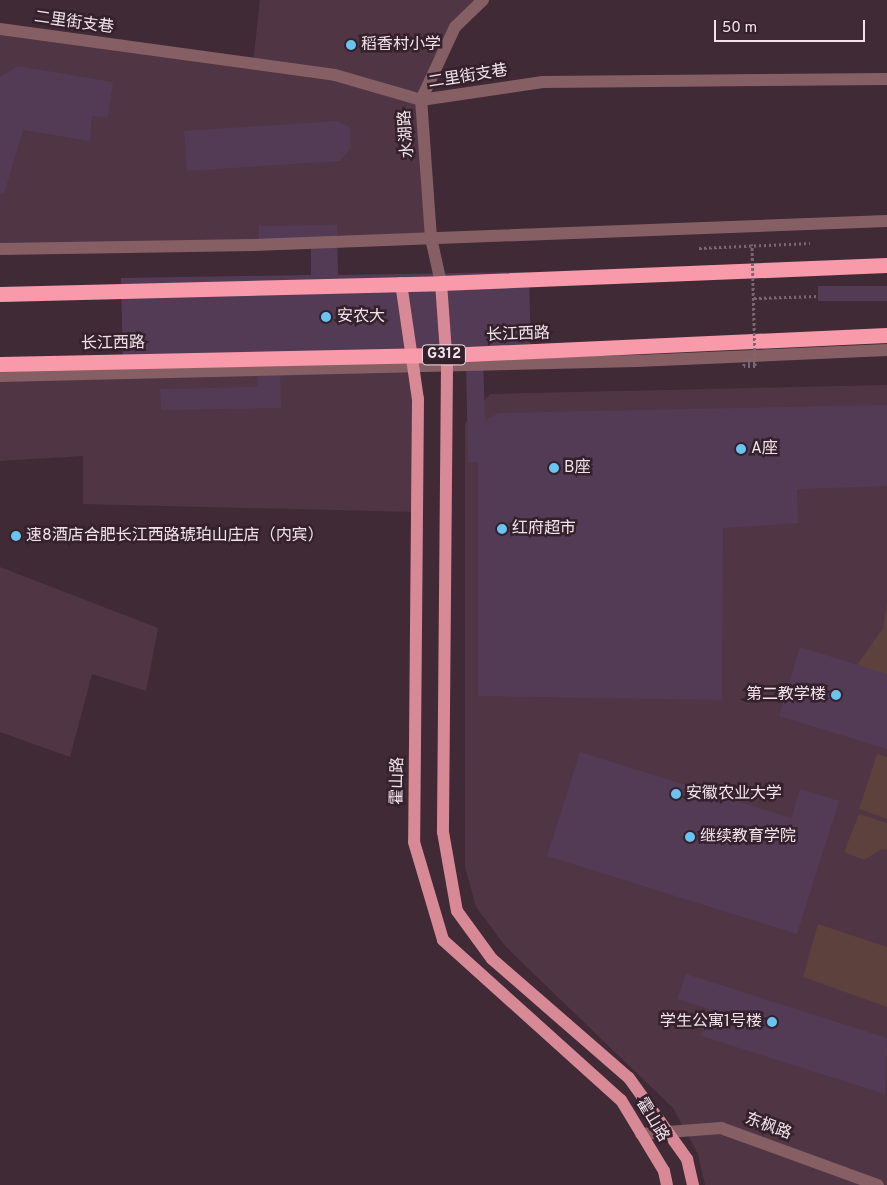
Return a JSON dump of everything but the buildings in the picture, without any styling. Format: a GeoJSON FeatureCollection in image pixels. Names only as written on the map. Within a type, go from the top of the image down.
{"type":"FeatureCollection","features":[{"type":"Feature","properties":{"kind":"highway"},"geometry":{"type":"LineString","coordinates":[[0,294],[441,283],[887,265]]}},
{"type":"Feature","properties":{"kind":"highway","name":"长江西路"},"geometry":{"type":"LineString","coordinates":[[0,364],[447,360],[887,335]]}},
{"type":"Feature","properties":{"kind":"main road","name":"霍山路"},"geometry":{"type":"LineString","coordinates":[[401,283],[418,399],[414,842],[440,932],[443,940],[621,1100],[664,1171],[667,1185]]}},
{"type":"Feature","properties":{"kind":"main road","name":"霍山路"},"geometry":{"type":"LineString","coordinates":[[441,283],[447,360],[443,832],[457,911],[492,959],[629,1078],[687,1159],[692,1185]]}},
{"type":"Feature","properties":{"kind":"street","name":"水湖路"},"geometry":{"type":"LineString","coordinates":[[441,283],[431,238],[421,100],[455,27],[482,0]]}},
{"type":"Feature","properties":{"kind":"street","name":"二里街支巷"},"geometry":{"type":"LineString","coordinates":[[0,29],[335,75],[421,100],[543,82],[887,79]]}},
{"type":"Feature","properties":{"kind":"street"},"geometry":{"type":"LineString","coordinates":[[0,249],[254,245],[887,220]]}},
{"type":"Feature","properties":{"kind":"street"},"geometry":{"type":"LineString","coordinates":[[447,360],[637,361],[887,350]]}},
{"type":"Feature","properties":{"kind":"street"},"geometry":{"type":"LineString","coordinates":[[0,376],[413,361]]}},
{"type":"Feature","properties":{"kind":"street","name":"东枫路"},"geometry":{"type":"LineString","coordinates":[[641,1134],[667,1130],[722,1128],[878,1185]]}},
{"type":"Feature","properties":{"kind":"path"},"geometry":{"type":"LineString","coordinates":[[699,248],[752,244],[810,243]]}},
{"type":"Feature","properties":{"kind":"path"},"geometry":{"type":"LineString","coordinates":[[748,363],[755,363],[755,366],[744,366],[744,360],[755,360],[752,244]]}},
{"type":"Feature","properties":{"kind":"path"},"geometry":{"type":"LineString","coordinates":[[754,298],[819,296]]}},
{"type":"Feature","properties":{"kind":"shaded area"},"geometry":{"type":"Polygon","coordinates":[[[260,0],[483,0],[455,27],[421,100],[431,238],[0,249],[0,29],[253,63],[260,0]]]}},
{"type":"Feature","properties":{"kind":"shaded area"},"geometry":{"type":"Polygon","coordinates":[[[414,366],[417,512],[83,504],[83,456],[0,461],[0,376],[414,366]]]}},
{"type":"Feature","properties":{"kind":"shaded area","name":"安徽农业大学"},"geometry":{"type":"Polygon","coordinates":[[[887,385],[887,1185],[705,1185],[698,1154],[673,1108],[506,947],[476,907],[465,867],[465,423],[490,394],[887,385]]]}},
{"type":"Feature","properties":{"kind":"shaded area"},"geometry":{"type":"Polygon","coordinates":[[[0,567],[158,628],[146,691],[92,674],[70,757],[0,732],[0,567]]]}},
{"type":"Feature","properties":{"kind":"shaded area"},"geometry":{"type":"Polygon","coordinates":[[[887,602],[887,689],[848,678],[883,628],[887,602]]]}},
{"type":"Feature","properties":{"kind":"shaded area"},"geometry":{"type":"Polygon","coordinates":[[[877,754],[887,757],[887,819],[859,809],[877,754]]]}},
{"type":"Feature","properties":{"kind":"shaded area"},"geometry":{"type":"Polygon","coordinates":[[[859,814],[887,823],[887,850],[882,849],[864,860],[844,852],[859,814]]]}},
{"type":"Feature","properties":{"kind":"shaded area"},"geometry":{"type":"Polygon","coordinates":[[[818,924],[887,947],[887,1007],[803,977],[818,924]]]}},
{"type":"Feature","properties":{"kind":"place","name":"稻香村小学"},"geometry":{"type":"Point","coordinates":[351,45]}},
{"type":"Feature","properties":{"kind":"place","name":"安农大"},"geometry":{"type":"Point","coordinates":[326,317]}},
{"type":"Feature","properties":{"kind":"place","name":"A座"},"geometry":{"type":"Point","coordinates":[741,449]}},
{"type":"Feature","properties":{"kind":"place","name":"B座"},"geometry":{"type":"Point","coordinates":[554,468]}},
{"type":"Feature","properties":{"kind":"place","name":"红府超市"},"geometry":{"type":"Point","coordinates":[502,529]}},
{"type":"Feature","properties":{"kind":"place","name":"速8酒店合肥长江西路琥珀山庄店（内宾）"},"geometry":{"type":"Point","coordinates":[16,536]}},
{"type":"Feature","properties":{"kind":"place","name":"第二教学楼"},"geometry":{"type":"Point","coordinates":[836,695]}},
{"type":"Feature","properties":{"kind":"place","name":"安徽农业大学"},"geometry":{"type":"Point","coordinates":[676,794]}},
{"type":"Feature","properties":{"kind":"place","name":"继续教育学院"},"geometry":{"type":"Point","coordinates":[690,837]}},
{"type":"Feature","properties":{"kind":"place","name":"学生公寓1号楼"},"geometry":{"type":"Point","coordinates":[772,1022]}}]}
